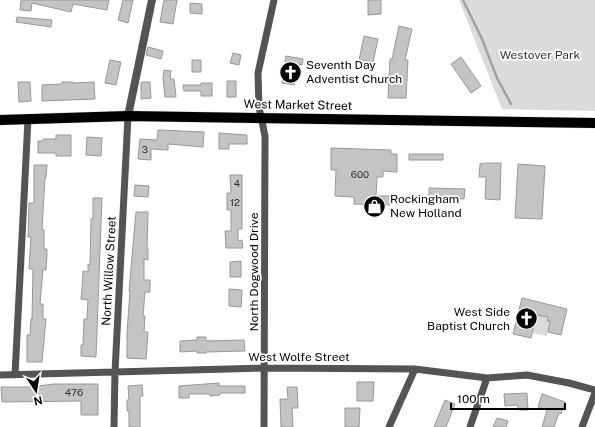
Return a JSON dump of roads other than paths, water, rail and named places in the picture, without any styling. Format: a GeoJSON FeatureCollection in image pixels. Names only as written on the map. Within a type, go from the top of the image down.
{"type":"FeatureCollection","features":[{"type":"Feature","properties":{"kind":"main road","name":"West Market Street"},"geometry":{"type":"LineString","coordinates":[[0,120],[128,116],[595,123]]}},
{"type":"Feature","properties":{"kind":"street"},"geometry":{"type":"LineString","coordinates":[[128,116],[152,0]]}},
{"type":"Feature","properties":{"kind":"street","name":"North Dogwood Drive"},"geometry":{"type":"LineString","coordinates":[[264,427],[265,136],[259,107],[258,74],[274,0]]}},
{"type":"Feature","properties":{"kind":"street","name":"North Willow Street"},"geometry":{"type":"LineString","coordinates":[[114,427],[115,372],[128,116]]}},
{"type":"Feature","properties":{"kind":"street"},"geometry":{"type":"LineString","coordinates":[[15,375],[28,119]]}},
{"type":"Feature","properties":{"kind":"street","name":"West Wolfe Street"},"geometry":{"type":"LineString","coordinates":[[0,375],[264,368],[415,369],[487,378],[527,375],[569,383],[595,391]]}},
{"type":"Feature","properties":{"kind":"street"},"geometry":{"type":"LineString","coordinates":[[389,427],[415,369]]}},
{"type":"Feature","properties":{"kind":"street"},"geometry":{"type":"LineString","coordinates":[[470,427],[487,378]]}},
{"type":"Feature","properties":{"kind":"street"},"geometry":{"type":"LineString","coordinates":[[582,427],[595,391]]}},
{"type":"Feature","properties":{"kind":"waterway"},"geometry":{"type":"LineString","coordinates":[[463,0],[482,39],[497,78],[511,104]]}},
{"type":"Feature","properties":{"kind":"place","name":"Seventh Day Adventist Church"},"geometry":{"type":"Point","coordinates":[291,72]}},
{"type":"Feature","properties":{"kind":"place","name":"Rockingham New Holland"},"geometry":{"type":"Point","coordinates":[374,206]}},
{"type":"Feature","properties":{"kind":"place","name":"West Side Baptist Church"},"geometry":{"type":"Point","coordinates":[526,319]}},
{"type":"Feature","properties":{"kind":"park label","name":"Westover Park"},"geometry":{"type":"Point","coordinates":[540,55]}}]}
